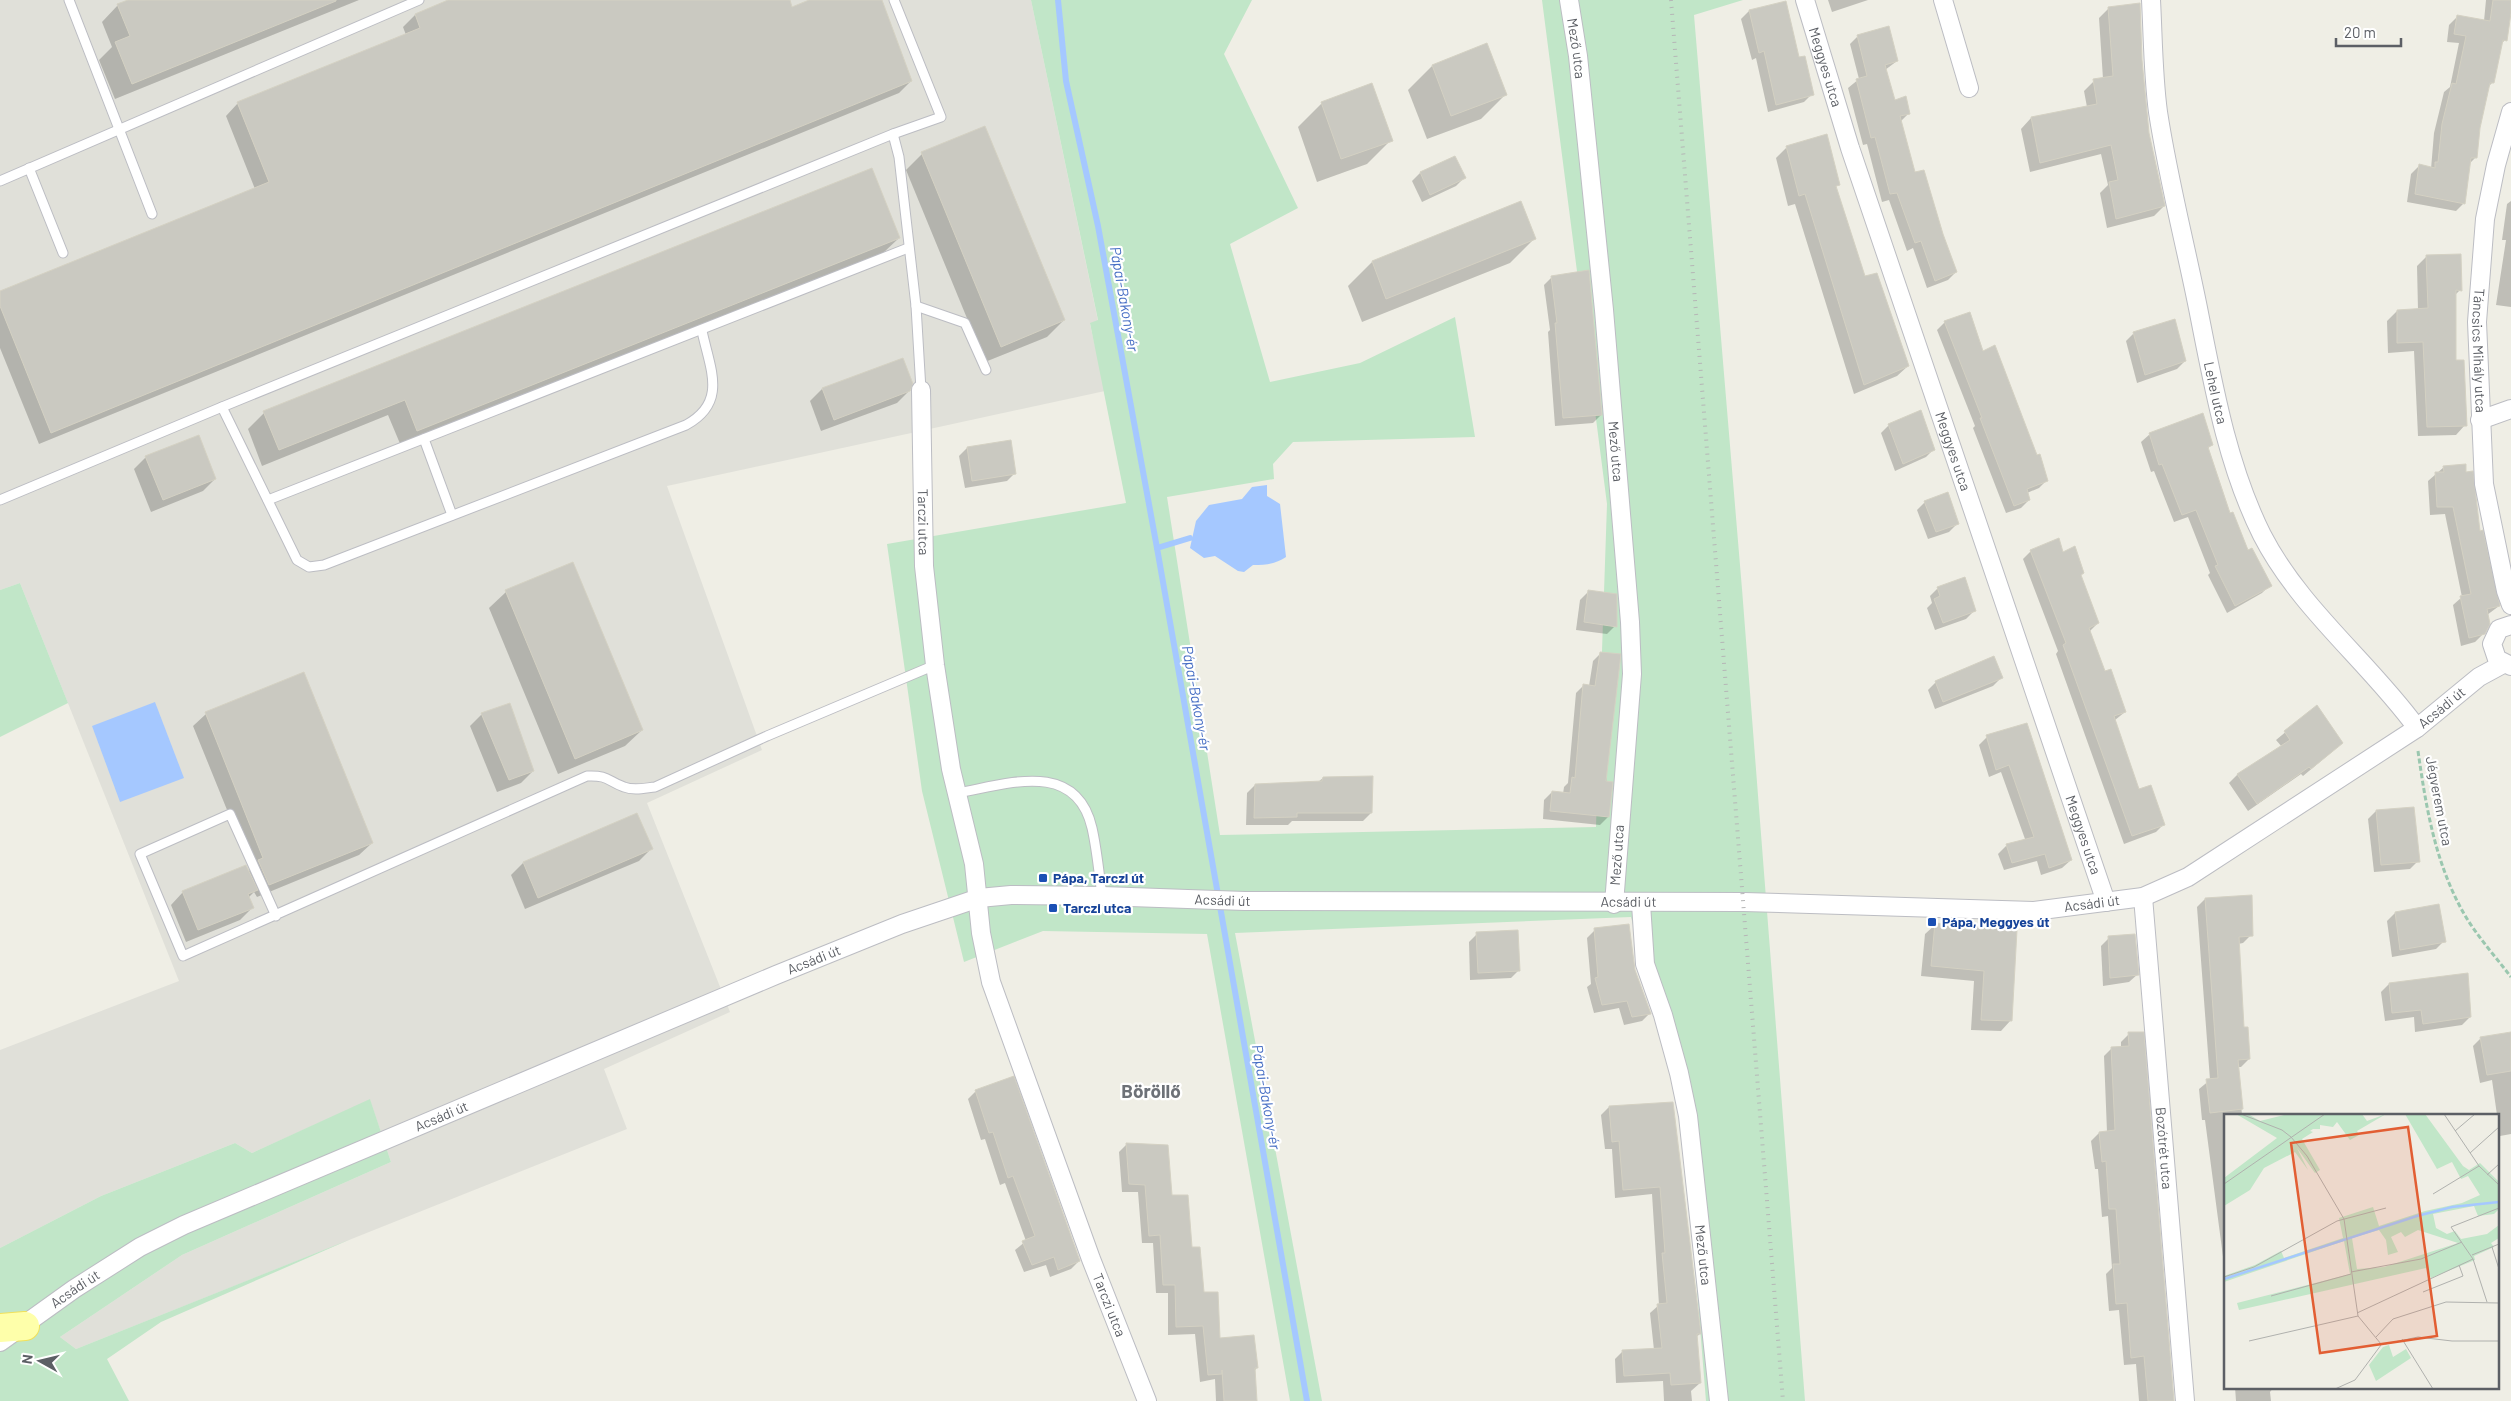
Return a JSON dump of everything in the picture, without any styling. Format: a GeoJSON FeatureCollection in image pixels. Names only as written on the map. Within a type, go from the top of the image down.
{"type":"FeatureCollection","features":[{"type":"Feature","properties":{"kind":"street","name":"Mező utca"},"geometry":{"type":"LineString","coordinates":[[1569,0],[1579,66],[1604,310],[1630,631],[1632,674],[1614,904]]}},
{"type":"Feature","properties":{"kind":"street","name":"Meggyes utca"},"geometry":{"type":"LineString","coordinates":[[1805,0],[1850,148],[2106,902]]}},
{"type":"Feature","properties":{"kind":"street"},"geometry":{"type":"LineString","coordinates":[[1943,0],[1969,88]]}},
{"type":"Feature","properties":{"kind":"street","name":"Lehel utca"},"geometry":{"type":"LineString","coordinates":[[2151,0],[2158,111],[2209,361],[2241,485],[2263,536],[2284,570],[2315,611],[2388,691],[2417,728]]}},
{"type":"Feature","properties":{"kind":"street","name":"Táncsics Mihály utca"},"geometry":{"type":"LineString","coordinates":[[2507,626],[2508,598],[2484,484],[2477,322],[2484,228],[2496,165],[2511,112]]}},
{"type":"Feature","properties":{"kind":"street","name":"Tarczi utca"},"geometry":{"type":"LineString","coordinates":[[921,390],[924,566],[935,665],[951,769],[958,793],[979,898],[981,932],[991,982],[1091,1259],[1146,1401]]}},
{"type":"Feature","properties":{"kind":"street"},"geometry":{"type":"LineString","coordinates":[[2480,420],[2511,409]]}},
{"type":"Feature","properties":{"kind":"street","name":"Acsádi út"},"geometry":{"type":"LineString","coordinates":[[0,1342],[12,1327],[140,1247],[184,1225],[776,975],[902,924],[979,898],[1011,895],[1102,896],[1200,901],[1614,904],[1744,902],[2034,911],[2143,897],[2188,877],[2417,728],[2479,677],[2502,661],[2494,636],[2507,626]]}},
{"type":"Feature","properties":{"kind":"street","name":"Bozótrét utca"},"geometry":{"type":"LineString","coordinates":[[2143,897],[2185,1401]]}},
{"type":"Feature","properties":{"kind":"street","name":"Mező utca"},"geometry":{"type":"LineString","coordinates":[[1641,904],[1645,964],[1664,1014],[1688,1116],[1719,1401]]}},
{"type":"Feature","properties":{"kind":"lane"},"geometry":{"type":"LineString","coordinates":[[69,0],[152,214]]}},
{"type":"Feature","properties":{"kind":"lane"},"geometry":{"type":"LineString","coordinates":[[0,181],[420,0]]}},
{"type":"Feature","properties":{"kind":"lane"},"geometry":{"type":"LineString","coordinates":[[0,500],[222,407],[893,134],[941,117],[894,0]]}},
{"type":"Feature","properties":{"kind":"lane"},"geometry":{"type":"LineString","coordinates":[[893,134],[899,157],[916,306],[921,390]]}},
{"type":"Feature","properties":{"kind":"lane"},"geometry":{"type":"LineString","coordinates":[[29,168],[63,253]]}},
{"type":"Feature","properties":{"kind":"lane"},"geometry":{"type":"LineString","coordinates":[[268,500],[702,331],[908,248]]}},
{"type":"Feature","properties":{"kind":"lane"},"geometry":{"type":"LineString","coordinates":[[916,306],[965,323],[986,370]]}},
{"type":"Feature","properties":{"kind":"lane"},"geometry":{"type":"LineString","coordinates":[[222,407],[297,560],[309,567],[324,565],[686,425],[699,418],[707,409],[714,387],[702,331]]}},
{"type":"Feature","properties":{"kind":"lane"},"geometry":{"type":"LineString","coordinates":[[424,439],[452,515]]}},
{"type":"Feature","properties":{"kind":"lane"},"geometry":{"type":"LineString","coordinates":[[276,916],[230,814],[140,854],[183,956],[276,916],[587,776],[603,775],[625,788],[637,790],[656,786],[767,736],[935,665]]}},
{"type":"Feature","properties":{"kind":"lane"},"geometry":{"type":"LineString","coordinates":[[958,793],[1027,781],[1044,781],[1072,791],[1083,804],[1092,827],[1102,896]]}},
{"type":"Feature","properties":{"kind":"path","name":"Jégverem utca"},"geometry":{"type":"LineString","coordinates":[[2417,728],[2416,740],[2432,836],[2445,872],[2463,913],[2511,977]]}},
{"type":"Feature","properties":{"kind":"shaded area"},"geometry":{"type":"Polygon","coordinates":[[[0,0],[1031,0],[1098,321],[1090,324],[1105,391],[667,486],[762,750],[647,803],[730,1012],[604,1069],[627,1129],[76,1349],[60,1337],[182,1255],[391,1162],[370,1100],[252,1153],[235,1143],[101,1196],[0,1248],[0,1050],[179,981],[20,583],[0,590],[0,0]]]}},
{"type":"Feature","properties":{"kind":"green space"},"geometry":{"type":"Polygon","coordinates":[[[1031,0],[1252,0],[1224,54],[1298,208],[1230,244],[1270,382],[1360,363],[1455,317],[1475,437],[1293,442],[1273,464],[1274,479],[1167,497],[1220,835],[1596,827],[1607,504],[1542,0],[1743,0],[1694,15],[1742,589],[1805,1401],[1706,1401],[1684,1130],[1676,1080],[1631,917],[1235,933],[1322,1401],[1290,1401],[1207,934],[1043,931],[964,962],[922,791],[887,544],[1126,503],[1090,323],[1098,320],[1031,0]]]}},
{"type":"Feature","properties":{"kind":"green space"},"geometry":{"type":"Polygon","coordinates":[[[20,583],[68,703],[0,737],[0,590],[20,583]]]}},
{"type":"Feature","properties":{"kind":"green space"},"geometry":{"type":"Polygon","coordinates":[[[370,1099],[391,1162],[182,1255],[60,1337],[76,1349],[351,1239],[161,1322],[107,1359],[129,1401],[0,1401],[0,1248],[101,1196],[235,1143],[252,1153],[370,1099]]]}},
{"type":"Feature","properties":{"kind":"water"},"geometry":{"type":"Polygon","coordinates":[[[1267,485],[1267,496],[1280,504],[1286,557],[1270,564],[1253,565],[1244,572],[1238,571],[1215,556],[1204,558],[1190,548],[1196,521],[1209,505],[1242,499],[1252,487],[1267,485]]]}},
{"type":"Feature","properties":{"kind":"water"},"geometry":{"type":"Polygon","coordinates":[[[155,702],[184,778],[120,802],[92,726],[155,702]]]}},
{"type":"Feature","properties":{"kind":"building"},"geometry":{"type":"Polygon","coordinates":[[[128,0],[336,1],[132,84],[115,42],[130,36],[117,4],[128,0]]]}},
{"type":"Feature","properties":{"kind":"building"},"geometry":{"type":"Polygon","coordinates":[[[448,0],[790,0],[792,7],[809,0],[882,0],[912,81],[51,433],[0,306],[0,291],[269,182],[237,102],[420,28],[415,14],[448,0]]]}},
{"type":"Feature","properties":{"kind":"building"},"geometry":{"type":"Polygon","coordinates":[[[2493,0],[2511,0],[2511,13],[2507,41],[2503,40],[2494,83],[2490,83],[2480,128],[2477,158],[2471,158],[2465,204],[2415,194],[2419,164],[2435,168],[2435,162],[2438,162],[2442,124],[2452,83],[2456,84],[2466,36],[2454,34],[2457,15],[2490,21],[2493,0]]]}},
{"type":"Feature","properties":{"kind":"building"},"geometry":{"type":"Polygon","coordinates":[[[1786,1],[1799,57],[1805,56],[1814,95],[1776,105],[1764,51],[1759,53],[1749,10],[1786,1]]]}},
{"type":"Feature","properties":{"kind":"building"},"geometry":{"type":"Polygon","coordinates":[[[2140,3],[2142,60],[2149,133],[2165,206],[2116,219],[2109,182],[2118,180],[2111,145],[2040,163],[2031,117],[2097,104],[2093,79],[2113,76],[2108,7],[2140,3]]]}},
{"type":"Feature","properties":{"kind":"building"},"geometry":{"type":"Polygon","coordinates":[[[1889,26],[1898,61],[1885,65],[1895,100],[1906,96],[1910,114],[1900,116],[1915,172],[1924,170],[1943,234],[1957,272],[1935,281],[1921,241],[1915,243],[1897,193],[1890,194],[1875,137],[1871,138],[1856,79],[1867,76],[1857,35],[1889,26]]]}},
{"type":"Feature","properties":{"kind":"building"},"geometry":{"type":"Polygon","coordinates":[[[1487,43],[1507,95],[1451,116],[1432,65],[1487,43]]]}},
{"type":"Feature","properties":{"kind":"building"},"geometry":{"type":"Polygon","coordinates":[[[1372,83],[1393,141],[1341,159],[1321,102],[1372,83]]]}},
{"type":"Feature","properties":{"kind":"building"},"geometry":{"type":"Polygon","coordinates":[[[985,126],[1065,320],[1001,347],[921,152],[985,126]]]}},
{"type":"Feature","properties":{"kind":"building"},"geometry":{"type":"Polygon","coordinates":[[[1827,134],[1840,185],[1836,186],[1865,276],[1877,273],[1909,366],[1864,385],[1805,194],[1799,196],[1786,146],[1827,134]]]}},
{"type":"Feature","properties":{"kind":"building"},"geometry":{"type":"Polygon","coordinates":[[[1455,156],[1466,178],[1430,195],[1420,172],[1455,156]]]}},
{"type":"Feature","properties":{"kind":"building"},"geometry":{"type":"Polygon","coordinates":[[[872,168],[900,238],[417,431],[405,400],[279,450],[263,411],[872,168]]]}},
{"type":"Feature","properties":{"kind":"building"},"geometry":{"type":"Polygon","coordinates":[[[1521,201],[1536,239],[1386,299],[1372,261],[1521,201]]]}},
{"type":"Feature","properties":{"kind":"building"},"geometry":{"type":"Polygon","coordinates":[[[2461,254],[2462,291],[2456,290],[2456,360],[2464,360],[2467,426],[2427,427],[2423,342],[2397,343],[2397,310],[2428,308],[2426,255],[2461,254]]]}},
{"type":"Feature","properties":{"kind":"building"},"geometry":{"type":"Polygon","coordinates":[[[1589,270],[1602,415],[1563,418],[1555,323],[1557,323],[1551,276],[1589,270]]]}},
{"type":"Feature","properties":{"kind":"building"},"geometry":{"type":"Polygon","coordinates":[[[1970,312],[1983,351],[1995,345],[2037,455],[2040,454],[2048,481],[2027,489],[2030,500],[2014,506],[1944,321],[1970,312]]]}},
{"type":"Feature","properties":{"kind":"building"},"geometry":{"type":"Polygon","coordinates":[[[2175,319],[2186,361],[2145,375],[2133,332],[2175,319]]]}},
{"type":"Feature","properties":{"kind":"building"},"geometry":{"type":"Polygon","coordinates":[[[903,358],[913,384],[910,391],[834,420],[822,388],[903,358]]]}},
{"type":"Feature","properties":{"kind":"building"},"geometry":{"type":"Polygon","coordinates":[[[1921,410],[1935,450],[1903,464],[1888,424],[1921,410]]]}},
{"type":"Feature","properties":{"kind":"building"},"geometry":{"type":"Polygon","coordinates":[[[2203,413],[2213,445],[2208,447],[2230,513],[2233,512],[2248,550],[2252,548],[2272,586],[2235,606],[2215,566],[2218,565],[2196,510],[2182,515],[2162,464],[2159,465],[2149,433],[2203,413]]]}},
{"type":"Feature","properties":{"kind":"building"},"geometry":{"type":"Polygon","coordinates":[[[199,435],[216,479],[163,500],[145,456],[199,435]]]}},
{"type":"Feature","properties":{"kind":"building"},"geometry":{"type":"Polygon","coordinates":[[[1011,440],[1016,474],[972,481],[967,447],[1011,440]]]}},
{"type":"Feature","properties":{"kind":"building"},"geometry":{"type":"Polygon","coordinates":[[[2466,464],[2466,472],[2473,471],[2480,531],[2483,530],[2500,606],[2487,609],[2490,624],[2485,634],[2469,638],[2460,596],[2471,594],[2453,507],[2437,507],[2435,472],[2444,472],[2443,466],[2466,464]]]}},
{"type":"Feature","properties":{"kind":"building"},"geometry":{"type":"Polygon","coordinates":[[[1948,492],[1959,524],[1936,532],[1924,501],[1948,492]]]}},
{"type":"Feature","properties":{"kind":"building"},"geometry":{"type":"Polygon","coordinates":[[[2059,538],[2063,552],[2075,546],[2084,573],[2081,575],[2099,623],[2089,628],[2105,671],[2111,669],[2126,712],[2114,716],[2139,789],[2151,785],[2165,825],[2132,836],[2063,645],[2066,643],[2030,550],[2059,538]]]}},
{"type":"Feature","properties":{"kind":"building"},"geometry":{"type":"Polygon","coordinates":[[[573,562],[643,730],[575,759],[505,590],[573,562]]]}},
{"type":"Feature","properties":{"kind":"building"},"geometry":{"type":"Polygon","coordinates":[[[1965,577],[1976,611],[1943,623],[1934,599],[1940,596],[1937,587],[1965,577]]]}},
{"type":"Feature","properties":{"kind":"building"},"geometry":{"type":"Polygon","coordinates":[[[1588,590],[1617,594],[1617,627],[1584,622],[1588,590]]]}},
{"type":"Feature","properties":{"kind":"building"},"geometry":{"type":"Polygon","coordinates":[[[1600,652],[1621,654],[1606,781],[1613,782],[1609,817],[1550,811],[1552,791],[1570,793],[1572,777],[1575,778],[1583,684],[1595,686],[1600,652]]]}},
{"type":"Feature","properties":{"kind":"building"},"geometry":{"type":"Polygon","coordinates":[[[1994,656],[2003,678],[1943,702],[1935,681],[1994,656]]]}},
{"type":"Feature","properties":{"kind":"building"},"geometry":{"type":"Polygon","coordinates":[[[304,672],[373,843],[269,885],[258,860],[263,858],[205,712],[304,672]]]}},
{"type":"Feature","properties":{"kind":"building"},"geometry":{"type":"Polygon","coordinates":[[[510,703],[534,771],[509,780],[481,713],[510,703]]]}},
{"type":"Feature","properties":{"kind":"building"},"geometry":{"type":"Polygon","coordinates":[[[2317,705],[2343,743],[2311,769],[2309,767],[2257,804],[2237,774],[2290,740],[2284,731],[2317,705]]]}},
{"type":"Feature","properties":{"kind":"building"},"geometry":{"type":"Polygon","coordinates":[[[2027,723],[2072,860],[2049,868],[2045,854],[2012,863],[2006,844],[2034,837],[2009,765],[1996,770],[1986,735],[2027,723]]]}},
{"type":"Feature","properties":{"kind":"building"},"geometry":{"type":"Polygon","coordinates":[[[1373,776],[1372,813],[1297,813],[1297,817],[1254,818],[1255,784],[1322,781],[1323,777],[1373,776]]]}},
{"type":"Feature","properties":{"kind":"building"},"geometry":{"type":"Polygon","coordinates":[[[2414,807],[2420,862],[2381,865],[2376,810],[2414,807]]]}},
{"type":"Feature","properties":{"kind":"building"},"geometry":{"type":"Polygon","coordinates":[[[637,813],[653,849],[538,898],[523,862],[637,813]]]}},
{"type":"Feature","properties":{"kind":"building"},"geometry":{"type":"Polygon","coordinates":[[[246,865],[258,890],[248,894],[254,908],[198,930],[182,891],[246,865]]]}},
{"type":"Feature","properties":{"kind":"building"},"geometry":{"type":"Polygon","coordinates":[[[2252,895],[2253,936],[2239,937],[2244,1027],[2248,1027],[2250,1059],[2238,1060],[2243,1109],[2210,1113],[2206,1079],[2218,1078],[2205,898],[2252,895]]]}},
{"type":"Feature","properties":{"kind":"building"},"geometry":{"type":"Polygon","coordinates":[[[2439,904],[2446,942],[2400,950],[2395,912],[2439,904]]]}},
{"type":"Feature","properties":{"kind":"building"},"geometry":{"type":"Polygon","coordinates":[[[1935,923],[2017,930],[2012,1021],[1981,1020],[1984,971],[1931,966],[1935,923]]]}},
{"type":"Feature","properties":{"kind":"building"},"geometry":{"type":"Polygon","coordinates":[[[1629,924],[1635,970],[1651,1014],[1632,1017],[1627,1001],[1602,1005],[1595,978],[1598,977],[1594,928],[1629,924]]]}},
{"type":"Feature","properties":{"kind":"building"},"geometry":{"type":"Polygon","coordinates":[[[1518,930],[1520,971],[1478,973],[1476,932],[1518,930]]]}},
{"type":"Feature","properties":{"kind":"building"},"geometry":{"type":"Polygon","coordinates":[[[2135,934],[2139,975],[2110,978],[2108,936],[2135,934]]]}},
{"type":"Feature","properties":{"kind":"building"},"geometry":{"type":"Polygon","coordinates":[[[2468,973],[2471,1017],[2423,1024],[2421,1010],[2392,1013],[2389,983],[2468,973]]]}},
{"type":"Feature","properties":{"kind":"building"},"geometry":{"type":"Polygon","coordinates":[[[2128,1032],[2144,1032],[2174,1401],[2148,1401],[2144,1356],[2131,1358],[2127,1303],[2116,1304],[2113,1264],[2120,1264],[2116,1209],[2109,1209],[2106,1161],[2102,1162],[2099,1132],[2115,1130],[2111,1047],[2129,1046],[2128,1032]]]}},
{"type":"Feature","properties":{"kind":"building"},"geometry":{"type":"Polygon","coordinates":[[[2511,1032],[2511,1071],[2487,1075],[2480,1037],[2511,1032]]]}},
{"type":"Feature","properties":{"kind":"building"},"geometry":{"type":"Polygon","coordinates":[[[1014,1076],[1080,1261],[1058,1270],[1054,1257],[1032,1265],[1022,1241],[1035,1236],[1013,1176],[1008,1178],[993,1132],[989,1133],[975,1090],[1014,1076]]]}},
{"type":"Feature","properties":{"kind":"building"},"geometry":{"type":"Polygon","coordinates":[[[1673,1102],[1701,1334],[1697,1334],[1701,1383],[1671,1385],[1670,1373],[1624,1376],[1622,1350],[1662,1348],[1657,1304],[1667,1303],[1662,1253],[1665,1253],[1660,1187],[1623,1190],[1619,1141],[1612,1142],[1609,1106],[1673,1102]]]}},
{"type":"Feature","properties":{"kind":"building"},"geometry":{"type":"Polygon","coordinates":[[[1126,1143],[1168,1145],[1172,1195],[1188,1195],[1192,1247],[1200,1247],[1204,1292],[1218,1292],[1220,1338],[1254,1335],[1258,1368],[1255,1368],[1257,1401],[1224,1401],[1222,1370],[1222,1374],[1208,1375],[1203,1326],[1176,1327],[1175,1285],[1163,1285],[1160,1235],[1149,1236],[1145,1185],[1129,1184],[1126,1143]]]}},
{"type":"Feature","properties":{"kind":"waterway","name":"Pápai-Bakony-ér"},"geometry":{"type":"LineString","coordinates":[[1058,0],[1066,81],[1098,226],[1157,548],[1307,1401]]}},
{"type":"Feature","properties":{"kind":"waterway"},"geometry":{"type":"LineString","coordinates":[[1157,548],[1190,538]]}},
{"type":"Feature","properties":{"kind":"railway"},"geometry":{"type":"LineString","coordinates":[[1671,0],[1783,1401]]}},
{"type":"Feature","properties":{"kind":"place","name":"Pápa, Tarczi út"},"geometry":{"type":"Point","coordinates":[1043,878]}},
{"type":"Feature","properties":{"kind":"place","name":"Tarczi utca"},"geometry":{"type":"Point","coordinates":[1053,908]}},
{"type":"Feature","properties":{"kind":"place","name":"Pápa, Meggyes út"},"geometry":{"type":"Point","coordinates":[1932,922]}},
{"type":"Feature","properties":{"kind":"district","name":"Böröllő"},"geometry":{"type":"Point","coordinates":[1151,1091]}}]}
